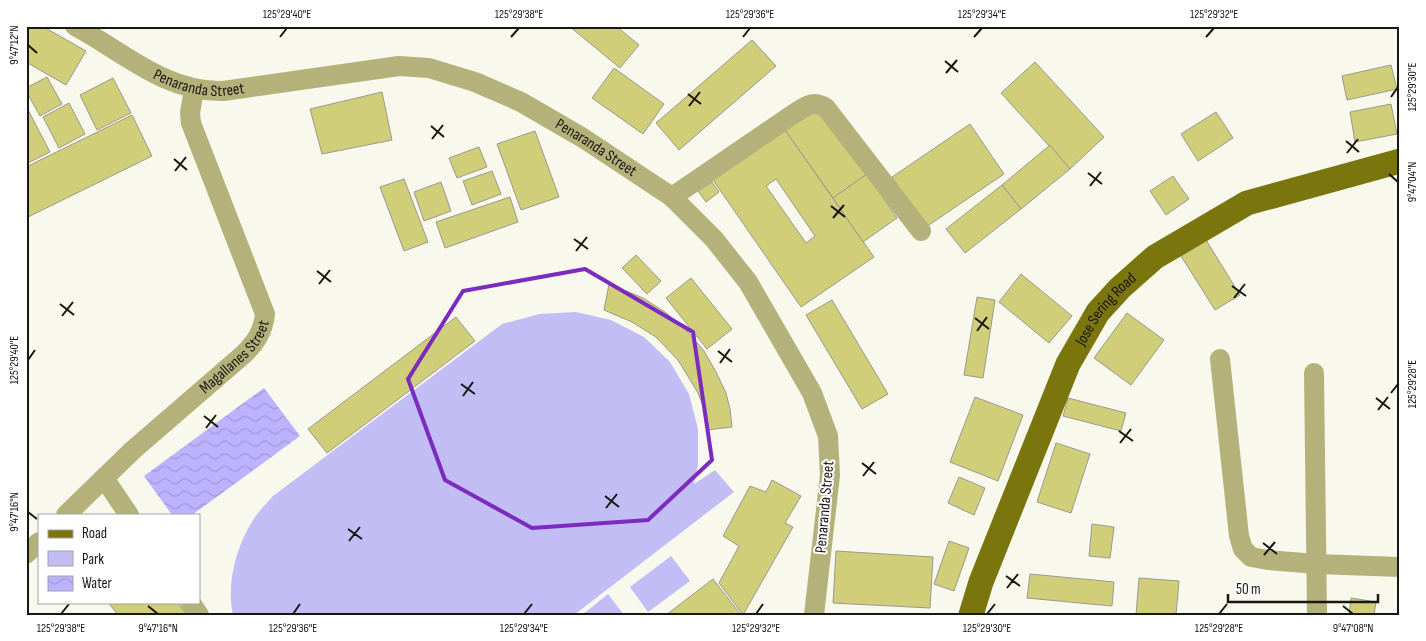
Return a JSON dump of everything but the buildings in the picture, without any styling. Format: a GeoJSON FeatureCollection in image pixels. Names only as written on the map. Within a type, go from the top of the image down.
{"type":"FeatureCollection","features":[{"type":"Feature","properties":{"kind":"main road","name":"Jose Sering Road"},"geometry":{"type":"LineString","coordinates":[[971,615],[981,582],[1068,364],[1098,312],[1120,288],[1155,258],[1247,203],[1400,161]]}},
{"type":"Feature","properties":{"kind":"street","name":"Penaranda Street"},"geometry":{"type":"LineString","coordinates":[[75,26],[138,65],[179,84],[209,92],[399,66],[430,68],[475,82],[521,102],[583,138],[672,197],[714,239],[748,282],[812,393],[828,436],[830,476],[814,615]]}},
{"type":"Feature","properties":{"kind":"street","name":"Magallanes Street"},"geometry":{"type":"LineString","coordinates":[[67,514],[104,478],[244,354],[260,335],[264,324],[265,314],[190,123],[194,89]]}},
{"type":"Feature","properties":{"kind":"street"},"geometry":{"type":"LineString","coordinates":[[672,197],[792,115],[812,104],[820,104],[826,108],[921,231]]}},
{"type":"Feature","properties":{"kind":"street"},"geometry":{"type":"LineString","coordinates":[[1220,359],[1239,536],[1243,549],[1251,556],[1268,560],[1316,564],[1399,562]]}},
{"type":"Feature","properties":{"kind":"street"},"geometry":{"type":"LineString","coordinates":[[1314,373],[1317,615]]}},
{"type":"Feature","properties":{"kind":"street"},"geometry":{"type":"LineString","coordinates":[[104,478],[128,514]]}},
{"type":"Feature","properties":{"kind":"street"},"geometry":{"type":"LineString","coordinates":[[26,554],[38,543]]}},
{"type":"Feature","properties":{"kind":"street"},"geometry":{"type":"LineString","coordinates":[[191,604],[199,615]]}},
{"type":"Feature","properties":{"kind":"highlighted area"},"geometry":{"type":"Polygon","coordinates":[[[585,269],[693,332],[712,460],[648,520],[532,528],[445,480],[408,379],[463,291],[585,269]]]}},
{"type":"Feature","properties":{"kind":"green space"},"geometry":{"type":"Polygon","coordinates":[[[576,312],[611,320],[644,337],[670,362],[689,394],[698,429],[698,465],[694,484],[715,470],[734,492],[574,615],[233,615],[231,591],[237,554],[253,520],[273,496],[502,324],[539,314],[576,312]]]}},
{"type":"Feature","properties":{"kind":"green space"},"geometry":{"type":"Polygon","coordinates":[[[671,556],[690,581],[648,612],[630,587],[671,556]]]}},
{"type":"Feature","properties":{"kind":"green space"},"geometry":{"type":"Polygon","coordinates":[[[608,594],[624,615],[582,615],[608,594]]]}},
{"type":"Feature","properties":{"kind":"water"},"geometry":{"type":"Polygon","coordinates":[[[264,388],[300,436],[193,514],[171,514],[144,476],[264,388]]]}}]}
